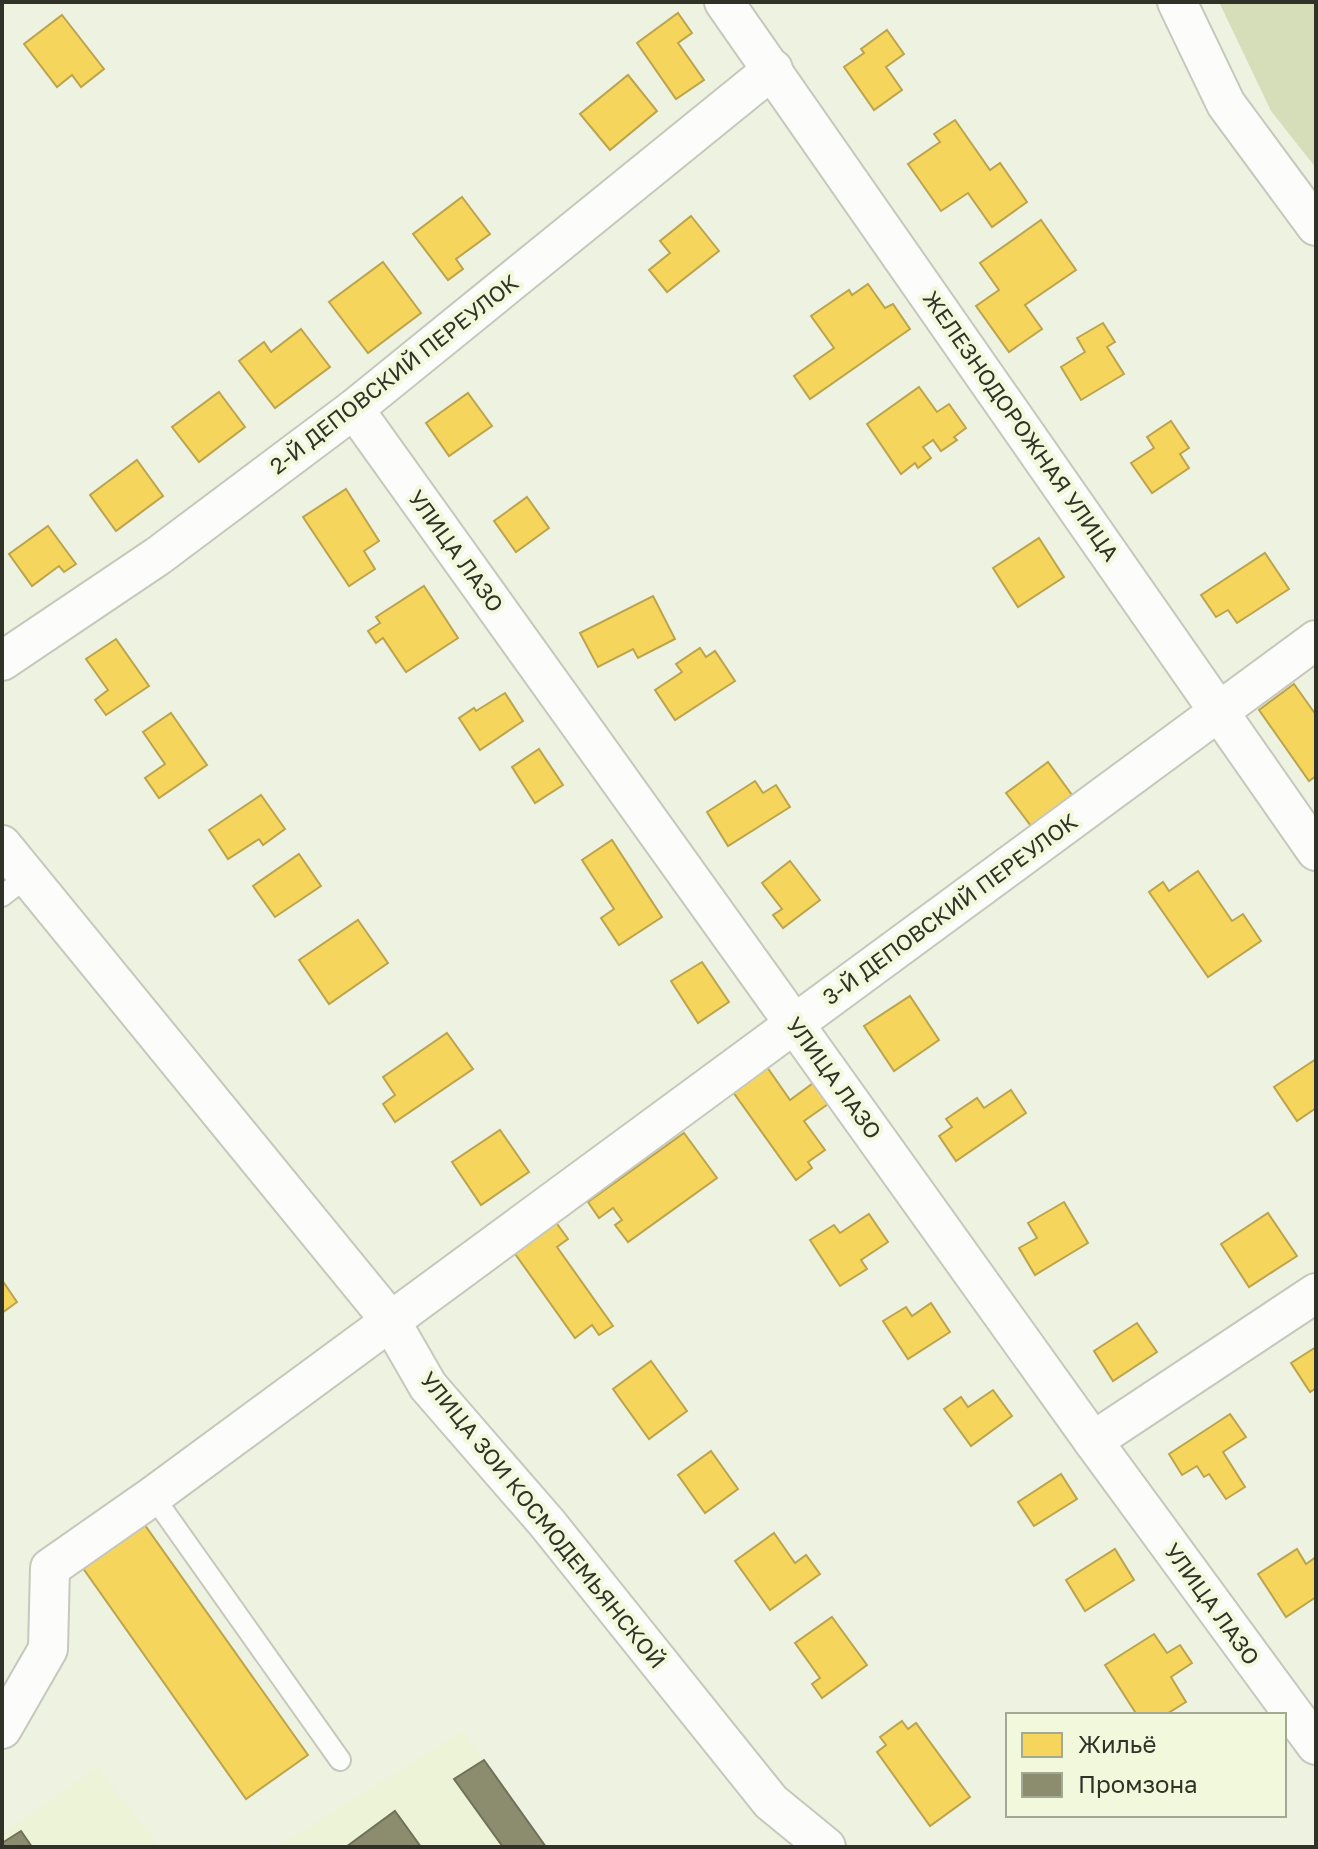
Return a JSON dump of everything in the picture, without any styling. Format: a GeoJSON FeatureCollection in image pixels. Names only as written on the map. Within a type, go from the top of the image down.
{"type":"FeatureCollection","features":[{"type":"Feature","properties":{"kind":"street","name":"ЖЕЛЕЗНОДОРОЖНАЯ УЛИЦА"},"geometry":{"type":"LineString","coordinates":[[724,2],[1316,851]]}},
{"type":"Feature","properties":{"kind":"street"},"geometry":{"type":"LineString","coordinates":[[1177,2],[1226,104],[1316,226]]}},
{"type":"Feature","properties":{"kind":"street","name":"2-Й ДЕПОВСКИЙ ПЕРЕУЛОК"},"geometry":{"type":"LineString","coordinates":[[2,661],[158,556],[354,409],[773,69]]}},
{"type":"Feature","properties":{"kind":"street","name":"УЛИЦА ЛАЗО"},"geometry":{"type":"LineString","coordinates":[[354,409],[1093,1441],[1316,1745]]}},
{"type":"Feature","properties":{"kind":"street","name":"3-Й ДЕПОВСКИЙ ПЕРЕУЛОК"},"geometry":{"type":"LineString","coordinates":[[2,1729],[48,1649],[50,1568],[153,1496],[1316,640]]}},
{"type":"Feature","properties":{"kind":"street","name":"УЛИЦА ЗОИ КОСМОДЕМЬЯНСКОЙ"},"geometry":{"type":"LineString","coordinates":[[2,845],[15,886],[390,1320],[428,1386],[547,1523],[771,1802],[826,1847]]}},
{"type":"Feature","properties":{"kind":"street"},"geometry":{"type":"LineString","coordinates":[[1093,1441],[1316,1293]]}},
{"type":"Feature","properties":{"kind":"lane"},"geometry":{"type":"LineString","coordinates":[[153,1496],[340,1760]]}},
{"type":"Feature","properties":{"kind":"shaded area"},"geometry":{"type":"Polygon","coordinates":[[[1219,2],[1316,2],[1316,168],[1271,111],[1219,2]]]}},
{"type":"Feature","properties":{"kind":"shaded area"},"geometry":{"type":"Polygon","coordinates":[[[463,1731],[546,1847],[276,1847],[463,1731]]]}},
{"type":"Feature","properties":{"kind":"shaded area"},"geometry":{"type":"Polygon","coordinates":[[[97,1768],[159,1847],[2,1847],[2,1834],[97,1768]]]}},
{"type":"Feature","properties":{"kind":"building: Жильё"},"geometry":{"type":"Polygon","coordinates":[[[678,13],[692,33],[678,43],[704,80],[676,99],[637,43],[678,13]]]}},
{"type":"Feature","properties":{"kind":"building: Жильё"},"geometry":{"type":"Polygon","coordinates":[[[62,15],[104,69],[81,87],[72,75],[57,87],[24,44],[62,15]]]}},
{"type":"Feature","properties":{"kind":"building: Жильё"},"geometry":{"type":"Polygon","coordinates":[[[887,30],[904,54],[886,67],[902,90],[874,110],[844,67],[864,53],[861,49],[887,30]]]}},
{"type":"Feature","properties":{"kind":"building: Жильё"},"geometry":{"type":"Polygon","coordinates":[[[628,75],[657,111],[610,150],[580,114],[628,75]]]}},
{"type":"Feature","properties":{"kind":"building: Жильё"},"geometry":{"type":"Polygon","coordinates":[[[955,120],[990,170],[1000,163],[1027,202],[992,227],[968,193],[941,211],[908,164],[940,142],[934,134],[955,120]]]}},
{"type":"Feature","properties":{"kind":"building: Жильё"},"geometry":{"type":"Polygon","coordinates":[[[462,197],[490,234],[456,259],[463,269],[448,280],[413,234],[462,197]]]}},
{"type":"Feature","properties":{"kind":"building: Жильё"},"geometry":{"type":"Polygon","coordinates":[[[691,216],[719,251],[667,292],[649,270],[670,253],[660,241],[691,216]]]}},
{"type":"Feature","properties":{"kind":"building: Жильё"},"geometry":{"type":"Polygon","coordinates":[[[1041,220],[1076,270],[1025,305],[1042,329],[1009,352],[976,306],[999,290],[980,263],[1041,220]]]}},
{"type":"Feature","properties":{"kind":"building: Жильё"},"geometry":{"type":"Polygon","coordinates":[[[383,262],[421,313],[368,353],[329,302],[383,262]]]}},
{"type":"Feature","properties":{"kind":"building: Жильё"},"geometry":{"type":"Polygon","coordinates":[[[868,284],[885,308],[893,304],[910,329],[810,399],[794,376],[834,348],[811,316],[849,290],[852,295],[868,284]]]}},
{"type":"Feature","properties":{"kind":"building: Жильё"},"geometry":{"type":"Polygon","coordinates":[[[1103,323],[1115,342],[1107,347],[1124,374],[1081,400],[1061,367],[1085,352],[1077,338],[1103,323]]]}},
{"type":"Feature","properties":{"kind":"building: Жильё"},"geometry":{"type":"Polygon","coordinates":[[[301,329],[330,367],[275,408],[239,361],[264,342],[271,352],[301,329]]]}},
{"type":"Feature","properties":{"kind":"building: Жильё"},"geometry":{"type":"Polygon","coordinates":[[[919,387],[937,412],[949,404],[966,428],[954,437],[957,440],[941,451],[933,440],[923,447],[931,458],[918,468],[915,463],[901,474],[867,424],[919,387]]]}},
{"type":"Feature","properties":{"kind":"building: Жильё"},"geometry":{"type":"Polygon","coordinates":[[[219,392],[245,427],[199,462],[172,427],[219,392]]]}},
{"type":"Feature","properties":{"kind":"building: Жильё"},"geometry":{"type":"Polygon","coordinates":[[[468,393],[492,426],[449,456],[426,423],[468,393]]]}},
{"type":"Feature","properties":{"kind":"building: Жильё"},"geometry":{"type":"Polygon","coordinates":[[[1171,421],[1189,448],[1180,454],[1189,468],[1152,493],[1131,463],[1154,448],[1147,437],[1171,421]]]}},
{"type":"Feature","properties":{"kind":"building: Жильё"},"geometry":{"type":"Polygon","coordinates":[[[137,460],[163,496],[116,531],[90,495],[137,460]]]}},
{"type":"Feature","properties":{"kind":"building: Жильё"},"geometry":{"type":"Polygon","coordinates":[[[346,489],[379,541],[364,551],[375,569],[349,586],[303,517],[346,489]]]}},
{"type":"Feature","properties":{"kind":"building: Жильё"},"geometry":{"type":"Polygon","coordinates":[[[527,497],[549,528],[516,552],[494,521],[527,497]]]}},
{"type":"Feature","properties":{"kind":"building: Жильё"},"geometry":{"type":"Polygon","coordinates":[[[48,526],[76,564],[64,572],[59,566],[32,586],[9,554],[48,526]]]}},
{"type":"Feature","properties":{"kind":"building: Жильё"},"geometry":{"type":"Polygon","coordinates":[[[1039,538],[1064,577],[1018,607],[993,568],[1039,538]]]}},
{"type":"Feature","properties":{"kind":"building: Жильё"},"geometry":{"type":"Polygon","coordinates":[[[1265,553],[1289,589],[1237,623],[1228,610],[1216,617],[1201,595],[1265,553]]]}},
{"type":"Feature","properties":{"kind":"building: Жильё"},"geometry":{"type":"Polygon","coordinates":[[[424,586],[458,638],[406,672],[383,638],[376,643],[368,631],[380,623],[376,617],[424,586]]]}},
{"type":"Feature","properties":{"kind":"building: Жильё"},"geometry":{"type":"Polygon","coordinates":[[[653,596],[675,639],[638,658],[633,649],[598,667],[580,633],[653,596]]]}},
{"type":"Feature","properties":{"kind":"building: Жильё"},"geometry":{"type":"Polygon","coordinates":[[[116,639],[149,686],[106,715],[95,700],[108,690],[86,659],[116,639]]]}},
{"type":"Feature","properties":{"kind":"building: Жильё"},"geometry":{"type":"Polygon","coordinates":[[[700,648],[706,657],[715,651],[735,681],[675,720],[655,690],[682,672],[676,664],[700,648]]]}},
{"type":"Feature","properties":{"kind":"building: Жильё"},"geometry":{"type":"Polygon","coordinates":[[[1294,684],[1316,715],[1316,776],[1309,781],[1259,710],[1294,684]]]}},
{"type":"Feature","properties":{"kind":"building: Жильё"},"geometry":{"type":"Polygon","coordinates":[[[505,693],[523,721],[480,750],[459,718],[505,693]]]}},
{"type":"Feature","properties":{"kind":"building: Жильё"},"geometry":{"type":"Polygon","coordinates":[[[171,713],[207,765],[159,798],[145,778],[165,764],[143,732],[171,713]]]}},
{"type":"Feature","properties":{"kind":"building: Жильё"},"geometry":{"type":"Polygon","coordinates":[[[539,749],[563,785],[535,803],[512,767],[539,749]]]}},
{"type":"Feature","properties":{"kind":"building: Жильё"},"geometry":{"type":"Polygon","coordinates":[[[1048,762],[1072,795],[1031,826],[1006,793],[1048,762]]]}},
{"type":"Feature","properties":{"kind":"building: Жильё"},"geometry":{"type":"Polygon","coordinates":[[[755,781],[763,793],[776,785],[790,807],[728,846],[707,812],[755,781]]]}},
{"type":"Feature","properties":{"kind":"building: Жильё"},"geometry":{"type":"Polygon","coordinates":[[[261,795],[285,829],[263,845],[259,839],[228,859],[209,830],[261,795]]]}},
{"type":"Feature","properties":{"kind":"building: Жильё"},"geometry":{"type":"Polygon","coordinates":[[[612,840],[662,917],[619,945],[601,918],[614,909],[582,860],[612,840]]]}},
{"type":"Feature","properties":{"kind":"building: Жильё"},"geometry":{"type":"Polygon","coordinates":[[[299,854],[321,886],[275,917],[253,886],[299,854]]]}},
{"type":"Feature","properties":{"kind":"building: Жильё"},"geometry":{"type":"Polygon","coordinates":[[[790,861],[820,900],[783,928],[773,915],[782,909],[762,883],[790,861]]]}},
{"type":"Feature","properties":{"kind":"building: Жильё"},"geometry":{"type":"Polygon","coordinates":[[[1198,871],[1232,921],[1243,914],[1261,941],[1208,977],[1149,892],[1163,882],[1169,891],[1198,871]]]}},
{"type":"Feature","properties":{"kind":"building: Жильё"},"geometry":{"type":"Polygon","coordinates":[[[358,920],[388,963],[329,1004],[299,960],[358,920]]]}},
{"type":"Feature","properties":{"kind":"building: Жильё"},"geometry":{"type":"Polygon","coordinates":[[[702,962],[729,1002],[698,1023],[671,981],[702,962]]]}},
{"type":"Feature","properties":{"kind":"building: Жильё"},"geometry":{"type":"Polygon","coordinates":[[[910,996],[939,1040],[894,1071],[864,1026],[910,996]]]}},
{"type":"Feature","properties":{"kind":"building: Жильё"},"geometry":{"type":"Polygon","coordinates":[[[447,1033],[473,1069],[395,1122],[383,1104],[395,1095],[383,1077],[447,1033]]]}},
{"type":"Feature","properties":{"kind":"building: Жильё"},"geometry":{"type":"Polygon","coordinates":[[[1316,1059],[1316,1108],[1297,1121],[1274,1087],[1316,1059]]]}},
{"type":"Feature","properties":{"kind":"building: Жильё"},"geometry":{"type":"Polygon","coordinates":[[[767,1067],[790,1100],[816,1081],[831,1102],[804,1121],[825,1150],[808,1162],[812,1168],[796,1180],[733,1092],[767,1067]]]}},
{"type":"Feature","properties":{"kind":"building: Жильё"},"geometry":{"type":"Polygon","coordinates":[[[1011,1090],[1026,1113],[956,1161],[939,1136],[952,1127],[946,1119],[977,1098],[984,1108],[1011,1090]]]}},
{"type":"Feature","properties":{"kind":"building: Жильё"},"geometry":{"type":"Polygon","coordinates":[[[500,1130],[529,1172],[481,1205],[452,1162],[500,1130]]]}},
{"type":"Feature","properties":{"kind":"building: Жильё"},"geometry":{"type":"Polygon","coordinates":[[[684,1133],[717,1178],[628,1242],[615,1225],[622,1220],[613,1208],[599,1218],[588,1202],[684,1133]]]}},
{"type":"Feature","properties":{"kind":"building: Жильё"},"geometry":{"type":"Polygon","coordinates":[[[1064,1202],[1088,1243],[1035,1275],[1019,1248],[1037,1238],[1028,1223],[1064,1202]]]}},
{"type":"Feature","properties":{"kind":"building: Жильё"},"geometry":{"type":"Polygon","coordinates":[[[1268,1213],[1297,1256],[1249,1287],[1221,1244],[1268,1213]]]}},
{"type":"Feature","properties":{"kind":"building: Жильё"},"geometry":{"type":"Polygon","coordinates":[[[869,1214],[888,1242],[861,1260],[867,1269],[840,1286],[810,1240],[834,1225],[840,1233],[869,1214]]]}},
{"type":"Feature","properties":{"kind":"building: Жильё"},"geometry":{"type":"Polygon","coordinates":[[[555,1221],[568,1239],[557,1247],[613,1326],[599,1335],[592,1325],[575,1338],[513,1251],[555,1221]]]}},
{"type":"Feature","properties":{"kind":"building: Жильё"},"geometry":{"type":"Polygon","coordinates":[[[2,1280],[17,1302],[2,1313],[2,1280]]]}},
{"type":"Feature","properties":{"kind":"building: Жильё"},"geometry":{"type":"Polygon","coordinates":[[[931,1303],[950,1332],[908,1359],[883,1321],[906,1307],[912,1316],[931,1303]]]}},
{"type":"Feature","properties":{"kind":"building: Жильё"},"geometry":{"type":"Polygon","coordinates":[[[1137,1323],[1157,1352],[1113,1381],[1094,1351],[1137,1323]]]}},
{"type":"Feature","properties":{"kind":"building: Жильё"},"geometry":{"type":"Polygon","coordinates":[[[1316,1347],[1316,1388],[1310,1392],[1291,1363],[1316,1347]]]}},
{"type":"Feature","properties":{"kind":"building: Жильё"},"geometry":{"type":"Polygon","coordinates":[[[651,1361],[687,1411],[649,1439],[613,1389],[651,1361]]]}},
{"type":"Feature","properties":{"kind":"building: Жильё"},"geometry":{"type":"Polygon","coordinates":[[[993,1390],[1012,1416],[971,1446],[944,1409],[961,1397],[968,1407],[993,1390]]]}},
{"type":"Feature","properties":{"kind":"building: Жильё"},"geometry":{"type":"Polygon","coordinates":[[[1230,1414],[1246,1437],[1223,1452],[1245,1487],[1226,1499],[1209,1474],[1204,1477],[1197,1466],[1182,1475],[1169,1454],[1230,1414]]]}},
{"type":"Feature","properties":{"kind":"building: Жильё"},"geometry":{"type":"Polygon","coordinates":[[[711,1451],[738,1489],[705,1513],[678,1475],[711,1451]]]}},
{"type":"Feature","properties":{"kind":"building: Жильё"},"geometry":{"type":"Polygon","coordinates":[[[1061,1474],[1077,1499],[1034,1526],[1018,1502],[1061,1474]]]}},
{"type":"Feature","properties":{"kind":"building: Жильё"},"geometry":{"type":"Polygon","coordinates":[[[142,1521],[308,1755],[246,1799],[80,1564],[142,1521]]]}},
{"type":"Feature","properties":{"kind":"building: Жильё"},"geometry":{"type":"Polygon","coordinates":[[[774,1533],[795,1563],[806,1555],[820,1574],[770,1610],[735,1561],[774,1533]]]}},
{"type":"Feature","properties":{"kind":"building: Жильё"},"geometry":{"type":"Polygon","coordinates":[[[1115,1549],[1134,1580],[1085,1611],[1066,1580],[1115,1549]]]}},
{"type":"Feature","properties":{"kind":"building: Жильё"},"geometry":{"type":"Polygon","coordinates":[[[1297,1549],[1306,1564],[1316,1557],[1316,1597],[1286,1617],[1258,1574],[1297,1549]]]}},
{"type":"Feature","properties":{"kind":"building: Жильё"},"geometry":{"type":"Polygon","coordinates":[[[832,1617],[867,1665],[822,1698],[812,1684],[820,1678],[795,1643],[832,1617]]]}},
{"type":"Feature","properties":{"kind":"building: Жильё"},"geometry":{"type":"Polygon","coordinates":[[[1154,1634],[1167,1653],[1180,1645],[1192,1663],[1171,1677],[1186,1702],[1168,1713],[1136,1713],[1105,1665],[1154,1634]]]}},
{"type":"Feature","properties":{"kind":"building: Жильё"},"geometry":{"type":"Polygon","coordinates":[[[902,1721],[908,1729],[916,1723],[970,1797],[930,1826],[877,1752],[886,1745],[880,1737],[902,1721]]]}},
{"type":"Feature","properties":{"kind":"building: Промзона"},"geometry":{"type":"Polygon","coordinates":[[[484,1760],[546,1847],[503,1847],[454,1779],[484,1760]]]}},
{"type":"Feature","properties":{"kind":"building: Промзона"},"geometry":{"type":"Polygon","coordinates":[[[395,1811],[421,1847],[346,1847],[395,1811]]]}},
{"type":"Feature","properties":{"kind":"building: Промзона"},"geometry":{"type":"Polygon","coordinates":[[[21,1831],[32,1847],[2,1847],[2,1843],[21,1831]]]}}]}
